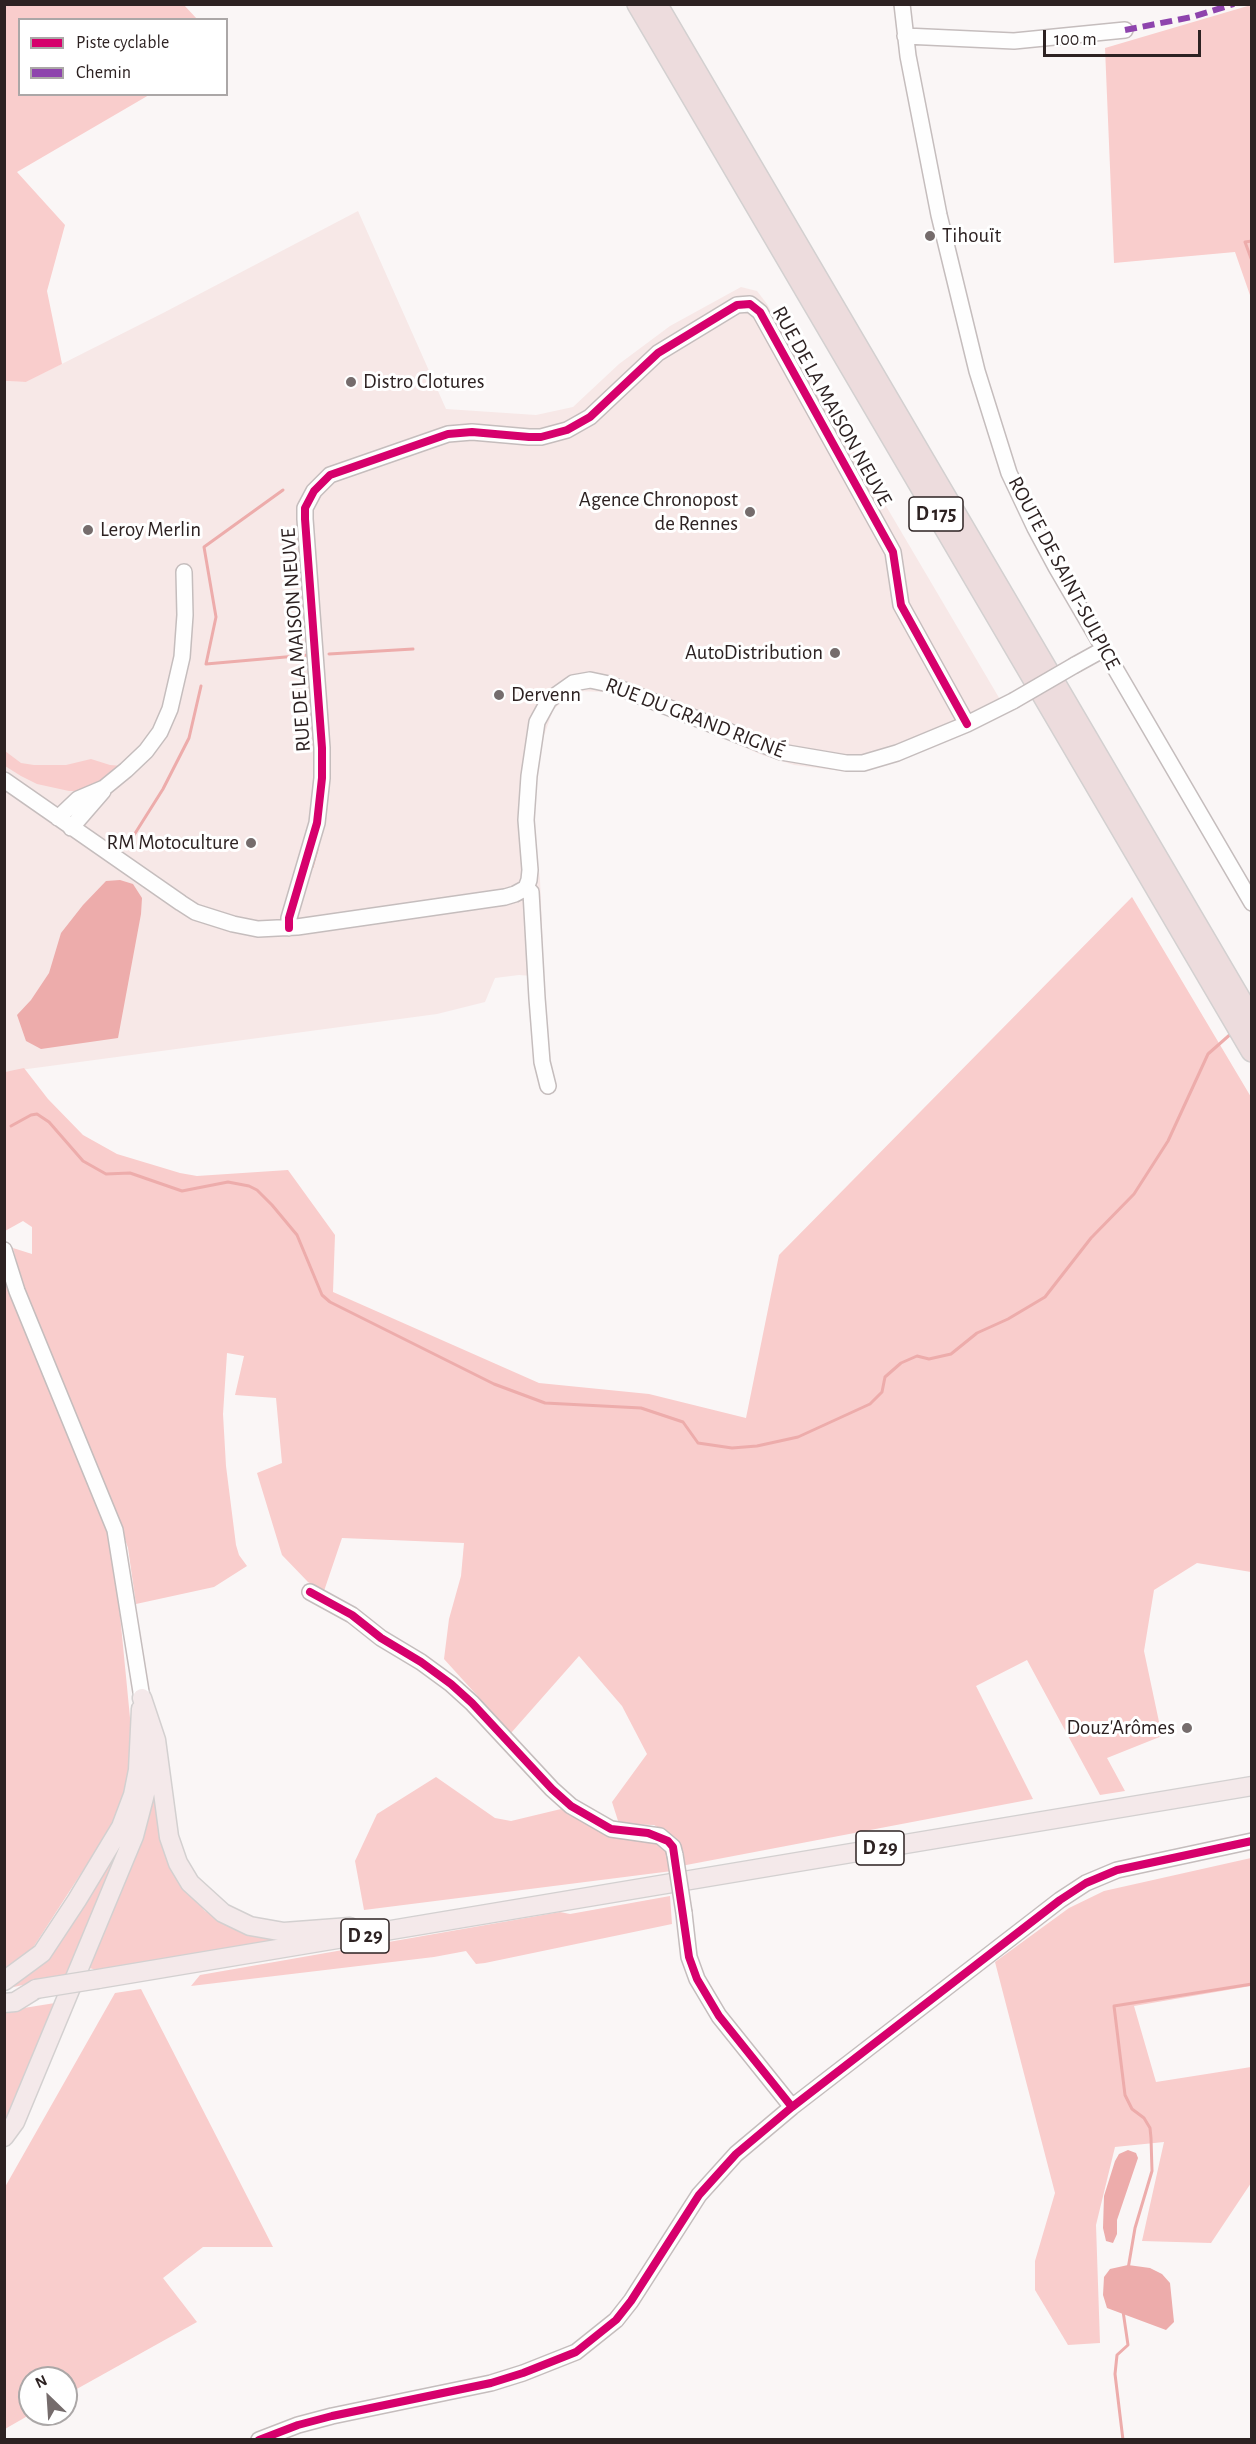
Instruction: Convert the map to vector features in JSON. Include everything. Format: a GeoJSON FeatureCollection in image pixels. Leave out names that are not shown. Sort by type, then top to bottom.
{"type":"FeatureCollection","features":[{"type":"Feature","properties":{"kind":"highway","name":"D 175"},"geometry":{"type":"LineString","coordinates":[[638,4],[1246,1029]]}},
{"type":"Feature","properties":{"kind":"highway","name":"D 175"},"geometry":{"type":"LineString","coordinates":[[656,4],[1246,1029]]}},
{"type":"Feature","properties":{"kind":"main road"},"geometry":{"type":"LineString","coordinates":[[142,1698],[156,1740],[166,1823],[173,1851],[182,1872],[190,1883],[223,1913],[250,1926],[284,1932],[390,1922],[445,1914],[474,1916]]}},
{"type":"Feature","properties":{"kind":"main road"},"geometry":{"type":"LineString","coordinates":[[4,1981],[29,1964],[46,1948],[121,1827],[133,1795],[138,1770],[142,1698]]}},
{"type":"Feature","properties":{"kind":"main road"},"geometry":{"type":"LineString","coordinates":[[4,2153],[11,2142],[10,2130],[140,1819],[148,1765],[142,1698]]}},
{"type":"Feature","properties":{"kind":"main road","name":"D 29"},"geometry":{"type":"LineString","coordinates":[[4,1995],[1251,1786]]}},
{"type":"Feature","properties":{"kind":"main road"},"geometry":{"type":"LineString","coordinates":[[4,2003],[15,2002],[36,1989]]}},
{"type":"Feature","properties":{"kind":"street","name":"ROUTE DE SAINT-SULPICE"},"geometry":{"type":"LineString","coordinates":[[902,4],[905,36],[939,215],[990,419],[1009,473],[1035,528],[1251,903]]}},
{"type":"Feature","properties":{"kind":"street"},"geometry":{"type":"LineString","coordinates":[[905,36],[1014,41],[1125,30]]}},
{"type":"Feature","properties":{"kind":"street","name":"RUE DE LA MAISON NEUVE"},"geometry":{"type":"LineString","coordinates":[[289,928],[289,918],[317,823],[322,778],[305,508],[314,491],[330,475],[448,434],[472,432],[542,437],[567,430],[590,417],[643,365],[671,344],[737,305],[750,304],[764,319],[893,552],[901,605],[967,724]]}},
{"type":"Feature","properties":{"kind":"street"},"geometry":{"type":"LineString","coordinates":[[58,818],[78,799],[104,788],[146,751],[160,732],[170,709],[183,641],[184,572]]}},
{"type":"Feature","properties":{"kind":"street","name":"RUE DU GRAND RIGNÉ"},"geometry":{"type":"LineString","coordinates":[[548,1086],[542,1062],[538,1019],[531,892],[526,888],[530,880],[530,870],[526,820],[529,776],[537,722],[549,700],[573,682],[590,680],[609,684],[781,752],[822,760],[863,762],[882,758],[967,724],[1013,701],[1104,649]]}},
{"type":"Feature","properties":{"kind":"street"},"geometry":{"type":"LineString","coordinates":[[4,780],[195,912],[258,929],[289,928],[505,897],[526,888]]}},
{"type":"Feature","properties":{"kind":"street"},"geometry":{"type":"LineString","coordinates":[[72,828],[102,794],[104,788]]}},
{"type":"Feature","properties":{"kind":"street"},"geometry":{"type":"LineString","coordinates":[[4,1250],[17,1291],[115,1530],[142,1698]]}},
{"type":"Feature","properties":{"kind":"street"},"geometry":{"type":"LineString","coordinates":[[310,1592],[352,1615],[381,1638],[421,1662],[451,1684],[571,1806],[611,1829],[660,1836],[673,1847],[690,1956],[697,1979],[719,2016],[792,2107]]}},
{"type":"Feature","properties":{"kind":"street"},"geometry":{"type":"LineString","coordinates":[[259,2439],[332,2416],[491,2383],[576,2352],[616,2320],[631,2301],[693,2204],[715,2175],[736,2154],[792,2107],[1086,1883],[1117,1870],[1251,1841]]}},
{"type":"Feature","properties":{"kind":"shaded area"},"geometry":{"type":"Polygon","coordinates":[[[4,5],[184,5],[196,18],[18,18],[18,96],[147,96],[17,172],[65,225],[47,291],[62,364],[26,382],[5,381],[4,5]]]}},
{"type":"Feature","properties":{"kind":"shaded area"},"geometry":{"type":"Polygon","coordinates":[[[1252,5],[1251,298],[1235,252],[1114,263],[1105,48],[1252,5]]]}},
{"type":"Feature","properties":{"kind":"shaded area"},"geometry":{"type":"Polygon","coordinates":[[[358,211],[446,409],[536,415],[573,407],[619,364],[670,326],[741,287],[757,291],[767,304],[1008,713],[897,762],[849,772],[794,765],[762,755],[661,711],[607,692],[574,691],[553,710],[535,761],[532,820],[540,879],[544,977],[519,975],[495,978],[485,1002],[437,1014],[5,1072],[4,381],[26,382],[358,211]]]}},
{"type":"Feature","properties":{"kind":"shaded area"},"geometry":{"type":"Polygon","coordinates":[[[5,751],[21,763],[34,765],[66,765],[91,759],[122,766],[107,779],[79,791],[69,791],[37,784],[5,766],[5,751]]]}},
{"type":"Feature","properties":{"kind":"shaded area"},"geometry":{"type":"Polygon","coordinates":[[[120,880],[133,884],[142,898],[118,1038],[41,1049],[26,1041],[17,1015],[31,1000],[49,973],[61,933],[106,881],[120,880]]]}},
{"type":"Feature","properties":{"kind":"shaded area"},"geometry":{"type":"Polygon","coordinates":[[[1132,897],[1251,1097],[1251,1572],[1197,1563],[1154,1590],[1144,1651],[1162,1736],[1107,1758],[1125,1791],[1100,1795],[1027,1660],[976,1686],[1033,1799],[681,1866],[666,1832],[654,1825],[619,1824],[612,1802],[647,1754],[622,1706],[579,1656],[511,1733],[444,1659],[449,1619],[461,1576],[464,1543],[342,1538],[324,1591],[308,1582],[282,1555],[257,1473],[282,1463],[276,1398],[235,1395],[244,1356],[227,1353],[223,1414],[226,1466],[236,1545],[239,1555],[247,1566],[214,1587],[136,1604],[128,1548],[112,1501],[23,1286],[13,1248],[32,1254],[32,1227],[23,1221],[5,1231],[5,1072],[24,1068],[48,1099],[83,1135],[117,1154],[197,1176],[288,1170],[335,1235],[333,1292],[539,1383],[649,1394],[746,1418],[779,1255],[1132,897]]]}},
{"type":"Feature","properties":{"kind":"shaded area"},"geometry":{"type":"Polygon","coordinates":[[[4,1273],[109,1530],[131,1728],[130,1769],[124,1794],[111,1827],[29,1954],[4,1971],[4,1273]]]}},
{"type":"Feature","properties":{"kind":"shaded area"},"geometry":{"type":"Polygon","coordinates":[[[436,1777],[495,1818],[511,1821],[561,1809],[612,1836],[656,1840],[668,1851],[672,1871],[364,1910],[355,1861],[377,1814],[436,1777]]]}},
{"type":"Feature","properties":{"kind":"shaded area"},"geometry":{"type":"Polygon","coordinates":[[[155,1791],[180,1882],[205,1911],[231,1926],[295,1940],[97,1970],[89,1968],[88,1961],[140,1843],[155,1791]]]}},
{"type":"Feature","properties":{"kind":"shaded area"},"geometry":{"type":"Polygon","coordinates":[[[133,1819],[67,1975],[5,1989],[133,1819]]]}},
{"type":"Feature","properties":{"kind":"shaded area"},"geometry":{"type":"Polygon","coordinates":[[[1251,1858],[1251,1986],[1134,2006],[1156,2082],[1251,2067],[1251,2183],[1211,2243],[1142,2241],[1164,2142],[1115,2147],[1096,2225],[1100,2343],[1068,2345],[1035,2290],[1035,2261],[1055,2193],[995,1962],[1069,1908],[1104,1891],[1251,1858]]]}},
{"type":"Feature","properties":{"kind":"shaded area"},"geometry":{"type":"Polygon","coordinates":[[[670,1896],[672,1924],[485,1963],[476,1964],[466,1951],[434,1957],[191,1986],[200,1975],[560,1912],[570,1914],[670,1896]]]}},
{"type":"Feature","properties":{"kind":"shaded area"},"geometry":{"type":"Polygon","coordinates":[[[141,1989],[273,2247],[203,2247],[163,2278],[197,2322],[78,2388],[78,2366],[18,2366],[18,2422],[5,2429],[5,2187],[115,1993],[141,1989]]]}},
{"type":"Feature","properties":{"kind":"shaded area"},"geometry":{"type":"Polygon","coordinates":[[[55,2003],[6,2118],[5,2121],[5,2011],[55,2003]]]}},
{"type":"Feature","properties":{"kind":"shaded area"},"geometry":{"type":"Polygon","coordinates":[[[1128,2150],[1136,2153],[1138,2158],[1117,2220],[1117,2234],[1113,2243],[1106,2241],[1103,2228],[1104,2196],[1115,2161],[1119,2154],[1128,2150]]]}},
{"type":"Feature","properties":{"kind":"shaded area"},"geometry":{"type":"Polygon","coordinates":[[[1128,2265],[1150,2268],[1162,2274],[1170,2283],[1174,2322],[1166,2330],[1107,2308],[1103,2295],[1104,2277],[1110,2269],[1128,2265]]]}},
{"type":"Feature","properties":{"kind":"waterway"},"geometry":{"type":"LineString","coordinates":[[1252,241],[1245,242],[1252,261]]}},
{"type":"Feature","properties":{"kind":"waterway"},"geometry":{"type":"LineString","coordinates":[[451,427],[471,425]]}},
{"type":"Feature","properties":{"kind":"waterway"},"geometry":{"type":"LineString","coordinates":[[283,490],[204,547],[216,617],[206,664],[308,655]]}},
{"type":"Feature","properties":{"kind":"waterway"},"geometry":{"type":"LineString","coordinates":[[329,654],[413,649]]}},
{"type":"Feature","properties":{"kind":"waterway"},"geometry":{"type":"LineString","coordinates":[[129,843],[163,789],[189,738],[201,686]]}},
{"type":"Feature","properties":{"kind":"waterway"},"geometry":{"type":"LineString","coordinates":[[312,867],[317,850]]}},
{"type":"Feature","properties":{"kind":"waterway"},"geometry":{"type":"LineString","coordinates":[[11,1126],[37,1114],[49,1122],[83,1161],[106,1174],[130,1173],[182,1191],[228,1182],[249,1186],[257,1190],[272,1205],[297,1235],[322,1295],[330,1302],[494,1384],[545,1403],[641,1408],[683,1422],[698,1443],[732,1448],[757,1446],[798,1437],[870,1404],[882,1392],[885,1377],[901,1363],[917,1356],[929,1359],[951,1354],[977,1333],[1008,1319],[1045,1297],[1091,1238],[1134,1194],[1168,1141],[1208,1054],[1233,1032]]}},
{"type":"Feature","properties":{"kind":"waterway"},"geometry":{"type":"LineString","coordinates":[[1128,2269],[1135,2228],[1152,2171],[1151,2138],[1150,2128],[1144,2118],[1132,2109],[1125,2095],[1114,2006],[1252,1984]]}},
{"type":"Feature","properties":{"kind":"waterway"},"geometry":{"type":"LineString","coordinates":[[1123,2311],[1128,2345],[1117,2355],[1115,2374],[1123,2440]]}},
{"type":"Feature","properties":{"kind":"marked path"},"geometry":{"type":"LineString","coordinates":[[1125,30],[1192,17],[1234,4]]}},
{"type":"Feature","properties":{"kind":"cycle path"},"geometry":{"type":"LineString","coordinates":[[289,928],[289,918],[317,823],[322,778],[322,748],[305,519],[305,508],[314,491],[330,475],[448,434],[472,432],[541,437],[567,430],[590,417],[658,353],[737,305],[750,304],[760,312],[893,552],[901,605],[967,724]]}},
{"type":"Feature","properties":{"kind":"cycle path"},"geometry":{"type":"LineString","coordinates":[[310,1592],[352,1615],[381,1638],[421,1662],[451,1684],[571,1806],[611,1829],[648,1833],[668,1841],[673,1847],[689,1957],[697,1979],[719,2016],[792,2107]]}},
{"type":"Feature","properties":{"kind":"cycle path"},"geometry":{"type":"LineString","coordinates":[[259,2440],[298,2425],[332,2416],[491,2383],[576,2352],[616,2320],[631,2301],[699,2195],[736,2154],[792,2107],[1060,1900],[1086,1883],[1117,1870],[1252,1841]]}},
{"type":"Feature","properties":{"kind":"place","name":"Tihouït"},"geometry":{"type":"Point","coordinates":[930,236]}},
{"type":"Feature","properties":{"kind":"place","name":"Distro Clotures"},"geometry":{"type":"Point","coordinates":[351,382]}},
{"type":"Feature","properties":{"kind":"place","name":"Agence Chronopost de Rennes"},"geometry":{"type":"Point","coordinates":[750,512]}},
{"type":"Feature","properties":{"kind":"place","name":"Leroy Merlin"},"geometry":{"type":"Point","coordinates":[88,530]}},
{"type":"Feature","properties":{"kind":"place","name":"AutoDistribution"},"geometry":{"type":"Point","coordinates":[835,653]}},
{"type":"Feature","properties":{"kind":"place","name":"Dervenn"},"geometry":{"type":"Point","coordinates":[499,695]}},
{"type":"Feature","properties":{"kind":"place","name":"RM Motoculture"},"geometry":{"type":"Point","coordinates":[251,843]}},
{"type":"Feature","properties":{"kind":"place","name":"Douz'Arômes"},"geometry":{"type":"Point","coordinates":[1187,1728]}}]}
